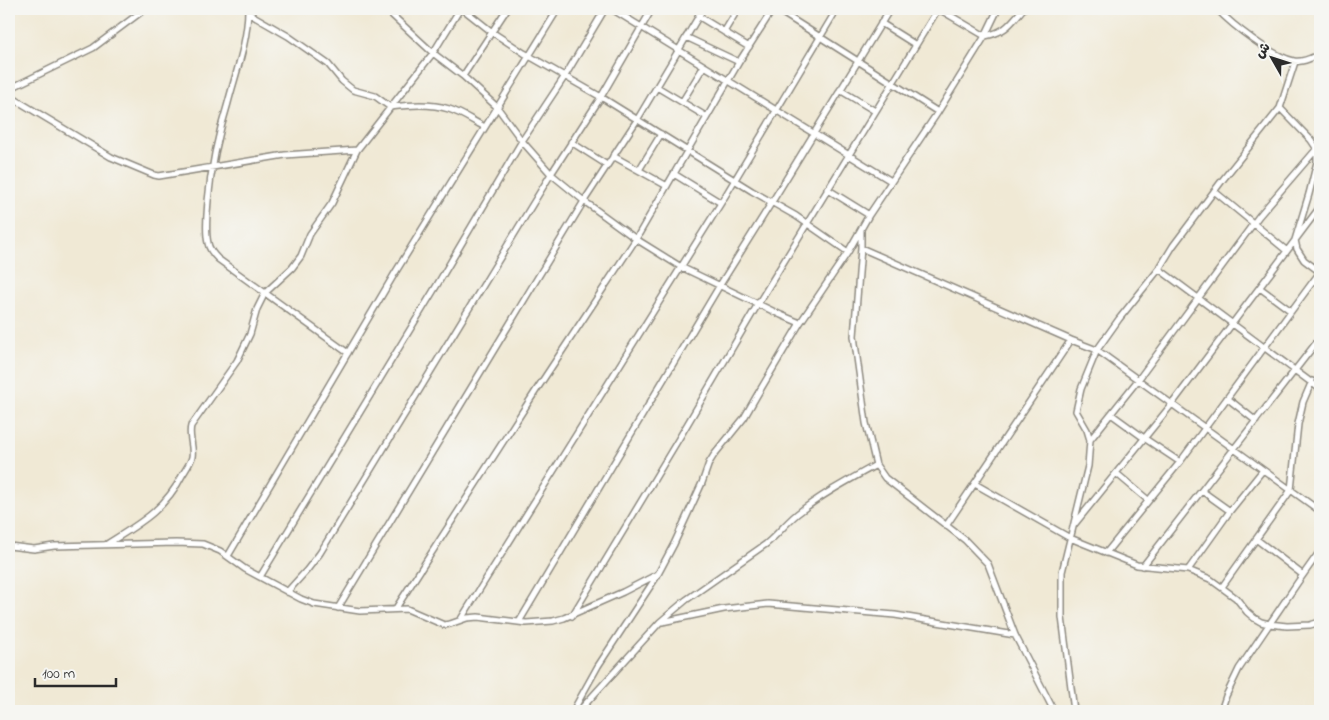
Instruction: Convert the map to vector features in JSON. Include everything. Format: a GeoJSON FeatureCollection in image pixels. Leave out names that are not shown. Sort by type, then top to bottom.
{"type":"FeatureCollection","features":[{"type":"Feature","properties":{"kind":"street"},"geometry":{"type":"LineString","coordinates":[[9,89],[93,48],[145,9]]}},
{"type":"Feature","properties":{"kind":"street"},"geometry":{"type":"LineString","coordinates":[[388,9],[433,53],[463,76],[497,107],[522,141],[551,174],[584,202],[636,239],[681,267],[800,323]]}},
{"type":"Feature","properties":{"kind":"street"},"geometry":{"type":"LineString","coordinates":[[105,545],[142,522],[176,488],[192,457],[189,432],[191,426],[237,361],[250,334],[257,309],[265,293],[292,268],[301,256],[310,234],[332,203],[357,150],[433,53],[461,9],[492,32],[530,56],[688,150],[806,223],[848,252]]}},
{"type":"Feature","properties":{"kind":"street"},"geometry":{"type":"LineString","coordinates":[[463,76],[507,9]]}},
{"type":"Feature","properties":{"kind":"street"},"geometry":{"type":"LineString","coordinates":[[228,556],[395,273],[558,9]]}},
{"type":"Feature","properties":{"kind":"street"},"geometry":{"type":"LineString","coordinates":[[260,577],[522,141],[565,76],[605,9]]}},
{"type":"Feature","properties":{"kind":"street"},"geometry":{"type":"LineString","coordinates":[[612,9],[891,181]]}},
{"type":"Feature","properties":{"kind":"street"},"geometry":{"type":"LineString","coordinates":[[287,592],[320,554],[551,174],[601,97],[652,9]]}},
{"type":"Feature","properties":{"kind":"street"},"geometry":{"type":"LineString","coordinates":[[338,608],[703,9]]}},
{"type":"Feature","properties":{"kind":"street"},"geometry":{"type":"LineString","coordinates":[[724,32],[738,9]]}},
{"type":"Feature","properties":{"kind":"street"},"geometry":{"type":"LineString","coordinates":[[396,608],[536,389],[636,239],[739,62],[774,9],[938,112]]}},
{"type":"Feature","properties":{"kind":"street"},"geometry":{"type":"LineString","coordinates":[[461,620],[721,203],[837,9]]}},
{"type":"Feature","properties":{"kind":"street"},"geometry":{"type":"LineString","coordinates":[[519,622],[720,286],[890,9]]}},
{"type":"Feature","properties":{"kind":"street"},"geometry":{"type":"LineString","coordinates":[[572,616],[806,223],[938,9],[985,36],[996,34],[1007,27],[1023,9]]}},
{"type":"Feature","properties":{"kind":"street"},"geometry":{"type":"LineString","coordinates":[[573,711],[598,666],[658,574],[674,544],[702,483],[709,463],[744,418],[800,323],[848,252],[891,181],[938,112],[985,36],[998,9]]}},
{"type":"Feature","properties":{"kind":"street"},"geometry":{"type":"LineString","coordinates":[[1217,9],[1264,47],[1295,62],[1320,54]]}},
{"type":"Feature","properties":{"kind":"street"},"geometry":{"type":"LineString","coordinates":[[348,352],[218,259],[211,252],[208,243],[207,216],[212,168],[247,30],[248,11],[328,64],[342,81],[353,90],[375,96],[390,107],[412,105],[448,109],[485,127]]}},
{"type":"Feature","properties":{"kind":"street"},"geometry":{"type":"LineString","coordinates":[[698,16],[749,47]]}},
{"type":"Feature","properties":{"kind":"street"},"geometry":{"type":"LineString","coordinates":[[881,23],[916,45]]}},
{"type":"Feature","properties":{"kind":"street"},"geometry":{"type":"LineString","coordinates":[[686,37],[739,62]]}},
{"type":"Feature","properties":{"kind":"street"},"geometry":{"type":"LineString","coordinates":[[1074,711],[1062,618],[1062,572],[1088,466],[1090,440],[1087,430],[1076,411],[1081,389],[1097,350],[1159,269],[1172,246],[1280,108],[1295,62]]}},
{"type":"Feature","properties":{"kind":"street"},"geometry":{"type":"LineString","coordinates":[[682,102],[704,66]]}},
{"type":"Feature","properties":{"kind":"street"},"geometry":{"type":"LineString","coordinates":[[657,87],[707,117]]}},
{"type":"Feature","properties":{"kind":"street"},"geometry":{"type":"LineString","coordinates":[[840,90],[875,111]]}},
{"type":"Feature","properties":{"kind":"street"},"geometry":{"type":"LineString","coordinates":[[9,93],[11,97],[111,157],[160,176],[285,155],[357,150]]}},
{"type":"Feature","properties":{"kind":"street"},"geometry":{"type":"LineString","coordinates":[[9,100],[16,100]]}},
{"type":"Feature","properties":{"kind":"street"},"geometry":{"type":"LineString","coordinates":[[1280,108],[1319,147]]}},
{"type":"Feature","properties":{"kind":"street"},"geometry":{"type":"LineString","coordinates":[[639,170],[661,134]]}},
{"type":"Feature","properties":{"kind":"street"},"geometry":{"type":"LineString","coordinates":[[572,142],[608,165]]}},
{"type":"Feature","properties":{"kind":"street"},"geometry":{"type":"LineString","coordinates":[[1090,440],[1138,380],[1254,223],[1319,147]]}},
{"type":"Feature","properties":{"kind":"street"},"geometry":{"type":"LineString","coordinates":[[1106,553],[1180,462],[1320,272],[1304,260],[1297,249],[1295,240],[1311,186],[1319,147]]}},
{"type":"Feature","properties":{"kind":"street"},"geometry":{"type":"LineString","coordinates":[[613,156],[667,186]]}},
{"type":"Feature","properties":{"kind":"street"},"geometry":{"type":"LineString","coordinates":[[674,174],[721,203]]}},
{"type":"Feature","properties":{"kind":"street"},"geometry":{"type":"LineString","coordinates":[[827,189],[869,215]]}},
{"type":"Feature","properties":{"kind":"street"},"geometry":{"type":"LineString","coordinates":[[1214,191],[1288,251]]}},
{"type":"Feature","properties":{"kind":"street"},"geometry":{"type":"LineString","coordinates":[[1073,526],[1172,404],[1320,207]]}},
{"type":"Feature","properties":{"kind":"street"},"geometry":{"type":"LineString","coordinates":[[861,230],[854,336],[866,423],[876,465],[885,478],[964,540],[988,564],[1015,635],[1054,711]]}},
{"type":"Feature","properties":{"kind":"street"},"geometry":{"type":"LineString","coordinates":[[861,248],[1097,350],[1320,511]]}},
{"type":"Feature","properties":{"kind":"street"},"geometry":{"type":"LineString","coordinates":[[1159,269],[1320,389]]}},
{"type":"Feature","properties":{"kind":"street"},"geometry":{"type":"LineString","coordinates":[[1260,288],[1291,310]]}},
{"type":"Feature","properties":{"kind":"street"},"geometry":{"type":"LineString","coordinates":[[1143,566],[1320,338]]}},
{"type":"Feature","properties":{"kind":"street"},"geometry":{"type":"LineString","coordinates":[[946,526],[1071,340]]}},
{"type":"Feature","properties":{"kind":"street"},"geometry":{"type":"LineString","coordinates":[[1222,588],[1290,490],[1298,424],[1303,402],[1312,382]]}},
{"type":"Feature","properties":{"kind":"street"},"geometry":{"type":"LineString","coordinates":[[1227,398],[1256,422]]}},
{"type":"Feature","properties":{"kind":"street"},"geometry":{"type":"LineString","coordinates":[[1111,414],[1180,462]]}},
{"type":"Feature","properties":{"kind":"street"},"geometry":{"type":"LineString","coordinates":[[579,711],[660,622],[686,600],[766,544],[794,516],[810,504],[876,465]]}},
{"type":"Feature","properties":{"kind":"street"},"geometry":{"type":"LineString","coordinates":[[1188,570],[1263,470]]}},
{"type":"Feature","properties":{"kind":"street"},"geometry":{"type":"LineString","coordinates":[[1116,473],[1148,500]]}},
{"type":"Feature","properties":{"kind":"street"},"geometry":{"type":"LineString","coordinates":[[975,484],[1070,538],[1106,553],[1143,566],[1188,570],[1210,579],[1236,598],[1254,618],[1269,624],[1287,626],[1310,625],[1320,622]]}},
{"type":"Feature","properties":{"kind":"street"},"geometry":{"type":"LineString","coordinates":[[1202,491],[1230,512]]}},
{"type":"Feature","properties":{"kind":"street"},"geometry":{"type":"LineString","coordinates":[[1256,539],[1302,575]]}},
{"type":"Feature","properties":{"kind":"street"},"geometry":{"type":"LineString","coordinates":[[9,546],[34,549],[54,546],[203,544],[220,551],[245,569],[287,592],[314,604],[360,611],[407,609],[444,625],[478,617],[519,622],[553,621],[572,616],[658,574]]}},
{"type":"Feature","properties":{"kind":"street"},"geometry":{"type":"LineString","coordinates":[[1220,711],[1239,669],[1320,551]]}},
{"type":"Feature","properties":{"kind":"street"},"geometry":{"type":"LineString","coordinates":[[660,622],[724,608],[768,604],[895,615],[1015,635]]}}]}
